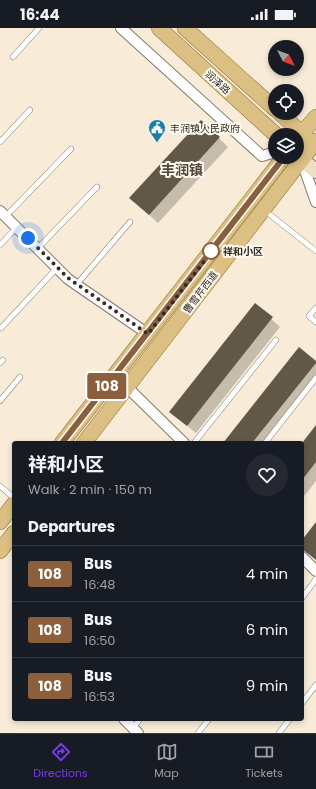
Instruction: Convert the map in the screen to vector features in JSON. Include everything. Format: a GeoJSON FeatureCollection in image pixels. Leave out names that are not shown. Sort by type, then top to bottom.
{"type":"FeatureCollection","features":[{"type":"Feature","properties":{"kind":"main road","name":"润泽路"},"geometry":{"type":"LineString","coordinates":[[159,28],[268,128]]}},
{"type":"Feature","properties":{"kind":"main road","name":"润泽路"},"geometry":{"type":"LineString","coordinates":[[185,28],[268,103]]}},
{"type":"Feature","properties":{"kind":"main road"},"geometry":{"type":"LineString","coordinates":[[304,131],[316,116]]}},
{"type":"Feature","properties":{"kind":"main road"},"geometry":{"type":"LineString","coordinates":[[286,120],[293,128]]}},
{"type":"Feature","properties":{"kind":"main road"},"geometry":{"type":"LineString","coordinates":[[304,138],[315,144]]}},
{"type":"Feature","properties":{"kind":"main road","name":"曹雪芹西道"},"geometry":{"type":"LineString","coordinates":[[304,152],[315,144]]}},
{"type":"Feature","properties":{"kind":"main road"},"geometry":{"type":"LineString","coordinates":[[304,160],[316,171]]}},
{"type":"Feature","properties":{"kind":"main road","name":"曹雪芹西道"},"geometry":{"type":"LineString","coordinates":[[64,441],[279,164]]}},
{"type":"Feature","properties":{"kind":"main road","name":"曹雪芹西道"},"geometry":{"type":"LineString","coordinates":[[86,441],[128,388],[263,210],[294,164]]}},
{"type":"Feature","properties":{"kind":"main road"},"geometry":{"type":"LineString","coordinates":[[0,522],[12,507]]}},
{"type":"Feature","properties":{"kind":"main road"},"geometry":{"type":"LineString","coordinates":[[0,551],[12,536]]}},
{"type":"Feature","properties":{"kind":"street"},"geometry":{"type":"LineString","coordinates":[[121,28],[262,156],[268,154]]}},
{"type":"Feature","properties":{"kind":"street"},"geometry":{"type":"LineString","coordinates":[[302,164],[316,202]]}},
{"type":"Feature","properties":{"kind":"street"},"geometry":{"type":"LineString","coordinates":[[3,213],[57,268],[77,284],[148,334]]}},
{"type":"Feature","properties":{"kind":"street"},"geometry":{"type":"LineString","coordinates":[[128,388],[182,441]]}},
{"type":"Feature","properties":{"kind":"street"},"geometry":{"type":"LineString","coordinates":[[304,559],[316,571]]}},
{"type":"Feature","properties":{"kind":"street"},"geometry":{"type":"LineString","coordinates":[[126,721],[135,730]]}},
{"type":"Feature","properties":{"kind":"lane"},"geometry":{"type":"LineString","coordinates":[[13,57],[39,28]]}},
{"type":"Feature","properties":{"kind":"lane"},"geometry":{"type":"LineString","coordinates":[[0,142],[30,110]]}},
{"type":"Feature","properties":{"kind":"lane"},"geometry":{"type":"LineString","coordinates":[[3,213],[71,149]]}},
{"type":"Feature","properties":{"kind":"lane"},"geometry":{"type":"LineString","coordinates":[[38,248],[97,187]]}},
{"type":"Feature","properties":{"kind":"lane"},"geometry":{"type":"LineString","coordinates":[[263,210],[316,251]]}},
{"type":"Feature","properties":{"kind":"lane"},"geometry":{"type":"LineString","coordinates":[[77,284],[130,222]]}},
{"type":"Feature","properties":{"kind":"lane"},"geometry":{"type":"LineString","coordinates":[[0,245],[18,227]]}},
{"type":"Feature","properties":{"kind":"lane"},"geometry":{"type":"LineString","coordinates":[[1,328],[57,268]]}},
{"type":"Feature","properties":{"kind":"lane"},"geometry":{"type":"LineString","coordinates":[[316,308],[309,316],[316,322]]}},
{"type":"Feature","properties":{"kind":"lane"},"geometry":{"type":"LineString","coordinates":[[196,441],[276,340]]}},
{"type":"Feature","properties":{"kind":"lane"},"geometry":{"type":"LineString","coordinates":[[0,401],[20,376]]}},
{"type":"Feature","properties":{"kind":"lane"},"geometry":{"type":"LineString","coordinates":[[267,441],[316,378]]}},
{"type":"Feature","properties":{"kind":"lane"},"geometry":{"type":"LineString","coordinates":[[0,486],[12,496]]}},
{"type":"Feature","properties":{"kind":"lane"},"geometry":{"type":"LineString","coordinates":[[304,595],[316,579]]}},
{"type":"Feature","properties":{"kind":"lane"},"geometry":{"type":"LineString","coordinates":[[304,700],[316,685]]}},
{"type":"Feature","properties":{"kind":"lane"},"geometry":{"type":"LineString","coordinates":[[198,733],[207,721]]}},
{"type":"Feature","properties":{"kind":"lane"},"geometry":{"type":"LineString","coordinates":[[279,733],[288,721]]}},
{"type":"Feature","properties":{"kind":"building","name":"丰润镇人民政府"},"geometry":{"type":"Polygon","coordinates":[[[201,120],[220,137],[149,215],[129,198],[201,120]]]}},
{"type":"Feature","properties":{"kind":"building"},"geometry":{"type":"Polygon","coordinates":[[[255,303],[273,317],[187,426],[169,412],[255,303]]]}},
{"type":"Feature","properties":{"kind":"building"},"geometry":{"type":"Polygon","coordinates":[[[299,347],[316,361],[316,363],[254,441],[225,441],[299,347]]]}},
{"type":"Feature","properties":{"kind":"building"},"geometry":{"type":"Polygon","coordinates":[[[316,425],[316,462],[304,477],[304,441],[316,425]]]}},
{"type":"Feature","properties":{"kind":"building"},"geometry":{"type":"Polygon","coordinates":[[[316,522],[316,560],[304,551],[304,537],[316,522]]]}},
{"type":"Feature","properties":{"kind":"bus line","name":"108"},"geometry":{"type":"LineString","coordinates":[[64,441],[279,164]]}},
{"type":"Feature","properties":{"kind":"place","name":"丰润镇人民政府"},"geometry":{"type":"Point","coordinates":[157,143]}},
{"type":"Feature","properties":{"kind":"place","name":"祥和小区"},"geometry":{"type":"Point","coordinates":[211,251]}},
{"type":"Feature","properties":{"kind":"district","name":"丰润镇"},"geometry":{"type":"Point","coordinates":[182,170]}},
{"type":"Feature","properties":{"kind":"route"},"geometry":{"type":"LineString","coordinates":[[28,238],[68,278],[148,334],[216,246],[211,251]]}}]}
